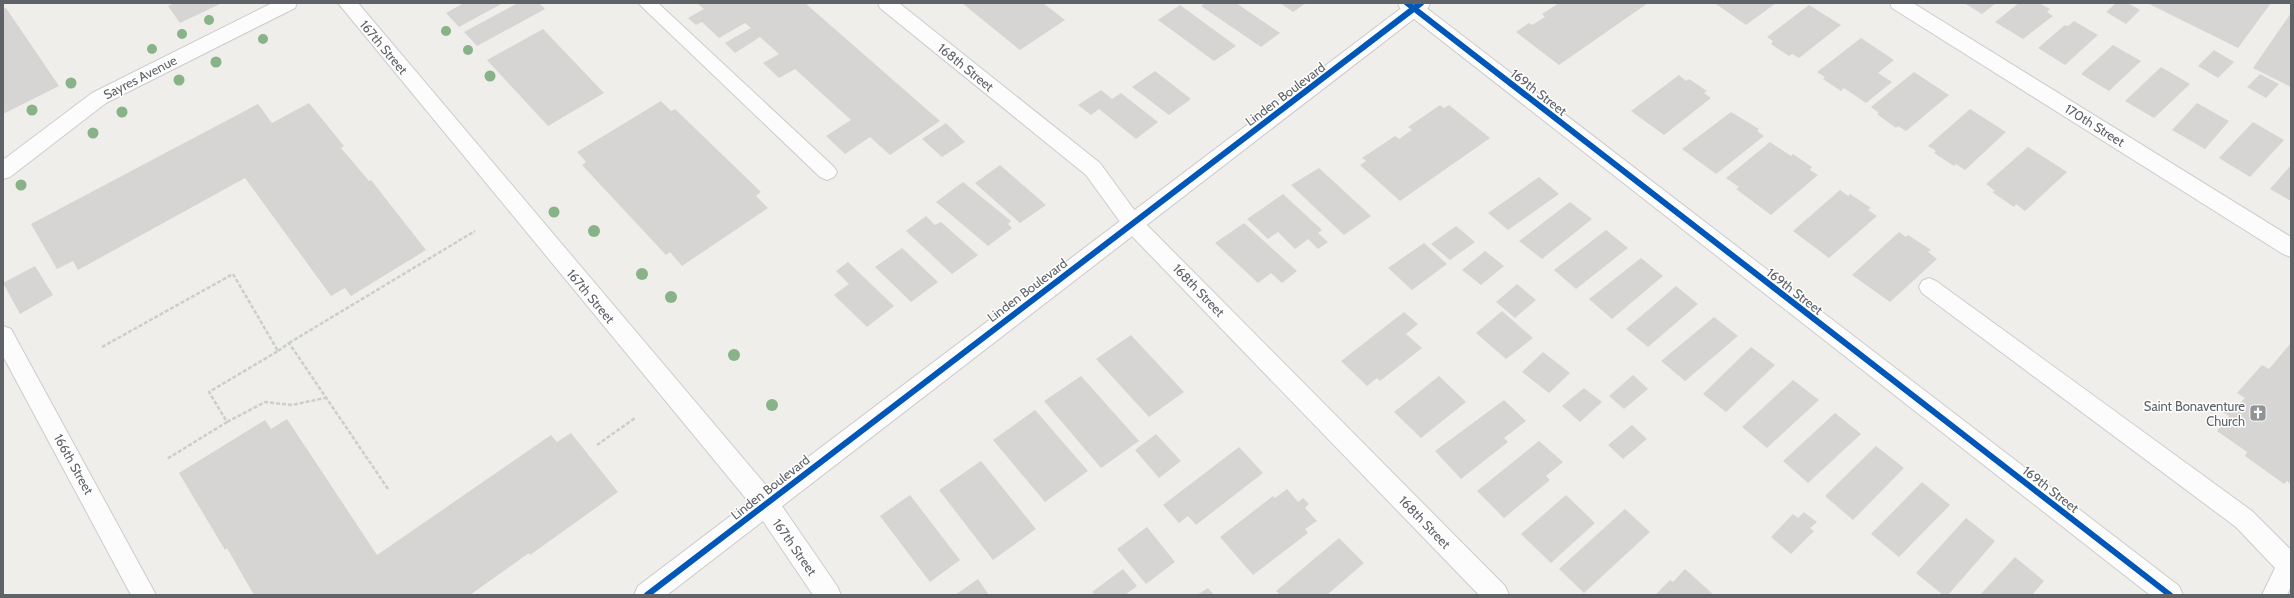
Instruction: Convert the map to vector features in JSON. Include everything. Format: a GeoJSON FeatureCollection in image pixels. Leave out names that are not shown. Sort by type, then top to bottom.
{"type":"FeatureCollection","features":[{"type":"Feature","properties":{"kind":"street","name":"Sayres Avenue"},"geometry":{"type":"LineString","coordinates":[[3,171],[99,98],[288,3]]}},
{"type":"Feature","properties":{"kind":"street","name":"167th Street"},"geometry":{"type":"LineString","coordinates":[[347,3],[766,504],[828,595]]}},
{"type":"Feature","properties":{"kind":"street","name":"168th Street"},"geometry":{"type":"LineString","coordinates":[[887,3],[1093,169],[1133,224],[1496,595]]}},
{"type":"Feature","properties":{"kind":"street","name":"170th Street"},"geometry":{"type":"LineString","coordinates":[[1899,3],[2291,248]]}},
{"type":"Feature","properties":{"kind":"street","name":"Linden Boulevard"},"geometry":{"type":"LineString","coordinates":[[647,595],[1133,224],[1414,5]]}},
{"type":"Feature","properties":{"kind":"street","name":"169th Street"},"geometry":{"type":"LineString","coordinates":[[1414,5],[2170,595]]}},
{"type":"Feature","properties":{"kind":"lane"},"geometry":{"type":"LineString","coordinates":[[647,3],[827,172]]}},
{"type":"Feature","properties":{"kind":"lane"},"geometry":{"type":"LineString","coordinates":[[1929,287],[2244,519],[2289,565],[2274,595]]}},
{"type":"Feature","properties":{"kind":"lane","name":"166th Street"},"geometry":{"type":"LineString","coordinates":[[3,335],[144,595]]}},
{"type":"Feature","properties":{"kind":"path"},"geometry":{"type":"LineString","coordinates":[[227,422],[209,392],[475,231]]}},
{"type":"Feature","properties":{"kind":"path"},"geometry":{"type":"LineString","coordinates":[[102,347],[233,274],[278,351]]}},
{"type":"Feature","properties":{"kind":"path"},"geometry":{"type":"LineString","coordinates":[[289,343],[388,489]]}},
{"type":"Feature","properties":{"kind":"path"},"geometry":{"type":"LineString","coordinates":[[167,459],[227,422],[264,402],[292,405],[325,398]]}},
{"type":"Feature","properties":{"kind":"path"},"geometry":{"type":"LineString","coordinates":[[597,445],[634,418]]}},
{"type":"Feature","properties":{"kind":"building"},"geometry":{"type":"Polygon","coordinates":[[[174,3],[222,3],[180,23],[168,6],[174,3]]]}},
{"type":"Feature","properties":{"kind":"building"},"geometry":{"type":"Polygon","coordinates":[[[464,3],[503,3],[459,27],[446,13],[464,3]]]}},
{"type":"Feature","properties":{"kind":"building"},"geometry":{"type":"Polygon","coordinates":[[[518,3],[539,3],[545,9],[477,46],[464,32],[518,3]]]}},
{"type":"Feature","properties":{"kind":"building"},"geometry":{"type":"Polygon","coordinates":[[[697,3],[805,3],[940,121],[890,155],[870,137],[845,154],[826,136],[851,120],[795,69],[779,78],[763,63],[779,54],[760,37],[735,53],[725,43],[751,28],[745,23],[719,38],[702,22],[696,25],[688,18],[704,9],[697,3]]]}},
{"type":"Feature","properties":{"kind":"building"},"geometry":{"type":"Polygon","coordinates":[[[962,3],[1043,3],[1065,20],[1020,50],[962,3]]]}},
{"type":"Feature","properties":{"kind":"building"},"geometry":{"type":"Polygon","coordinates":[[[1205,3],[1236,3],[1280,33],[1261,47],[1201,6],[1205,3]]]}},
{"type":"Feature","properties":{"kind":"building"},"geometry":{"type":"Polygon","coordinates":[[[1280,3],[1306,3],[1293,12],[1280,3]]]}},
{"type":"Feature","properties":{"kind":"building"},"geometry":{"type":"Polygon","coordinates":[[[1559,3],[1648,3],[1559,65],[1516,32],[1529,23],[1532,25],[1545,17],[1542,14],[1559,3]]]}},
{"type":"Feature","properties":{"kind":"building"},"geometry":{"type":"Polygon","coordinates":[[[1776,3],[1746,25],[1716,4],[1776,3]]]}},
{"type":"Feature","properties":{"kind":"building"},"geometry":{"type":"Polygon","coordinates":[[[1964,3],[1996,3],[1982,14],[1964,3]]]}},
{"type":"Feature","properties":{"kind":"building"},"geometry":{"type":"Polygon","coordinates":[[[2019,3],[2039,3],[2050,9],[2047,12],[2053,16],[2023,39],[1995,22],[2019,3]]]}},
{"type":"Feature","properties":{"kind":"building"},"geometry":{"type":"Polygon","coordinates":[[[2116,3],[2128,3],[2140,10],[2126,24],[2106,12],[2116,3]]]}},
{"type":"Feature","properties":{"kind":"building"},"geometry":{"type":"Polygon","coordinates":[[[2147,3],[2271,3],[2238,48],[2147,3]]]}},
{"type":"Feature","properties":{"kind":"building"},"geometry":{"type":"Polygon","coordinates":[[[1180,5],[1236,46],[1214,61],[1158,20],[1180,5]]]}},
{"type":"Feature","properties":{"kind":"building"},"geometry":{"type":"Polygon","coordinates":[[[1809,5],[1841,25],[1799,58],[1792,54],[1789,56],[1771,44],[1773,41],[1767,37],[1809,5]]]}},
{"type":"Feature","properties":{"kind":"building"},"geometry":{"type":"Polygon","coordinates":[[[6,8],[59,86],[3,114],[3,9],[6,8]]]}},
{"type":"Feature","properties":{"kind":"building"},"geometry":{"type":"Polygon","coordinates":[[[2291,13],[2291,87],[2253,68],[2291,13]]]}},
{"type":"Feature","properties":{"kind":"building"},"geometry":{"type":"Polygon","coordinates":[[[2074,21],[2098,35],[2065,65],[2038,48],[2065,25],[2068,26],[2074,21]]]}},
{"type":"Feature","properties":{"kind":"building"},"geometry":{"type":"Polygon","coordinates":[[[543,29],[604,93],[548,126],[487,60],[543,29]]]}},
{"type":"Feature","properties":{"kind":"building"},"geometry":{"type":"Polygon","coordinates":[[[1861,38],[1894,60],[1878,73],[1892,82],[1866,103],[1844,88],[1841,91],[1823,79],[1825,77],[1817,72],[1861,38]]]}},
{"type":"Feature","properties":{"kind":"building"},"geometry":{"type":"Polygon","coordinates":[[[2113,45],[2141,61],[2109,91],[2081,74],[2113,45]]]}},
{"type":"Feature","properties":{"kind":"building"},"geometry":{"type":"Polygon","coordinates":[[[2214,50],[2234,62],[2218,78],[2198,66],[2214,50]]]}},
{"type":"Feature","properties":{"kind":"building"},"geometry":{"type":"Polygon","coordinates":[[[2161,67],[2190,84],[2154,118],[2125,101],[2161,67]]]}},
{"type":"Feature","properties":{"kind":"building"},"geometry":{"type":"Polygon","coordinates":[[[1155,71],[1191,99],[1169,115],[1132,87],[1155,71]]]}},
{"type":"Feature","properties":{"kind":"building"},"geometry":{"type":"Polygon","coordinates":[[[1914,72],[1949,95],[1906,131],[1898,126],[1896,128],[1877,114],[1879,113],[1871,107],[1914,72]]]}},
{"type":"Feature","properties":{"kind":"building"},"geometry":{"type":"Polygon","coordinates":[[[2260,74],[2279,84],[2266,98],[2247,87],[2260,74]]]}},
{"type":"Feature","properties":{"kind":"building"},"geometry":{"type":"Polygon","coordinates":[[[1679,75],[1686,81],[1689,79],[1707,91],[1704,93],[1711,98],[1664,135],[1631,111],[1679,75]]]}},
{"type":"Feature","properties":{"kind":"building"},"geometry":{"type":"Polygon","coordinates":[[[1101,90],[1112,99],[1121,93],[1158,122],[1136,139],[1099,109],[1091,115],[1078,105],[1101,90]]]}},
{"type":"Feature","properties":{"kind":"building"},"geometry":{"type":"Polygon","coordinates":[[[661,101],[671,111],[675,109],[761,192],[756,196],[768,208],[682,266],[670,252],[666,255],[582,165],[586,162],[577,152],[661,101]]]}},
{"type":"Feature","properties":{"kind":"building"},"geometry":{"type":"Polygon","coordinates":[[[309,103],[344,146],[341,148],[369,181],[371,180],[426,250],[351,296],[345,288],[331,296],[245,178],[78,270],[73,261],[57,269],[31,224],[258,104],[272,123],[309,103]]]}},
{"type":"Feature","properties":{"kind":"building"},"geometry":{"type":"Polygon","coordinates":[[[2197,103],[2229,121],[2205,149],[2172,130],[2197,103]]]}},
{"type":"Feature","properties":{"kind":"building"},"geometry":{"type":"Polygon","coordinates":[[[1440,105],[1444,108],[1449,105],[1490,138],[1400,201],[1360,165],[1366,161],[1362,158],[1395,136],[1399,139],[1412,130],[1408,127],[1440,105]]]}},
{"type":"Feature","properties":{"kind":"building"},"geometry":{"type":"Polygon","coordinates":[[[1970,109],[2006,132],[1965,170],[1956,164],[1954,166],[1934,153],[1936,151],[1928,146],[1970,109]]]}},
{"type":"Feature","properties":{"kind":"building"},"geometry":{"type":"Polygon","coordinates":[[[1731,112],[1759,129],[1757,131],[1764,136],[1716,174],[1682,149],[1731,112]]]}},
{"type":"Feature","properties":{"kind":"building"},"geometry":{"type":"Polygon","coordinates":[[[2253,122],[2284,140],[2250,177],[2219,158],[2253,122]]]}},
{"type":"Feature","properties":{"kind":"building"},"geometry":{"type":"Polygon","coordinates":[[[946,123],[965,142],[942,157],[922,139],[946,123]]]}},
{"type":"Feature","properties":{"kind":"building"},"geometry":{"type":"Polygon","coordinates":[[[1770,142],[1791,156],[1793,154],[1812,167],[1810,170],[1818,175],[1771,215],[1736,189],[1739,187],[1726,178],[1770,142]]]}},
{"type":"Feature","properties":{"kind":"building"},"geometry":{"type":"Polygon","coordinates":[[[2028,147],[2067,172],[2025,211],[2016,204],[2014,207],[1992,192],[1995,191],[1986,184],[2028,147]]]}},
{"type":"Feature","properties":{"kind":"building"},"geometry":{"type":"Polygon","coordinates":[[[1000,165],[1046,205],[1020,223],[975,183],[1000,165]]]}},
{"type":"Feature","properties":{"kind":"building"},"geometry":{"type":"Polygon","coordinates":[[[2291,165],[2291,201],[2270,189],[2291,165]]]}},
{"type":"Feature","properties":{"kind":"building"},"geometry":{"type":"Polygon","coordinates":[[[1319,168],[1371,216],[1344,235],[1291,185],[1319,168]]]}},
{"type":"Feature","properties":{"kind":"building"},"geometry":{"type":"Polygon","coordinates":[[[1539,177],[1559,194],[1508,230],[1488,213],[1539,177]]]}},
{"type":"Feature","properties":{"kind":"building"},"geometry":{"type":"Polygon","coordinates":[[[963,182],[1011,221],[1008,224],[1012,228],[988,246],[936,202],[963,182]]]}},
{"type":"Feature","properties":{"kind":"building"},"geometry":{"type":"Polygon","coordinates":[[[1840,190],[1848,196],[1850,194],[1871,208],[1868,210],[1877,216],[1829,258],[1793,231],[1840,190]]]}},
{"type":"Feature","properties":{"kind":"building"},"geometry":{"type":"Polygon","coordinates":[[[1283,194],[1322,230],[1318,233],[1328,242],[1318,249],[1308,239],[1295,249],[1278,232],[1268,239],[1247,219],[1283,194]]]}},
{"type":"Feature","properties":{"kind":"building"},"geometry":{"type":"Polygon","coordinates":[[[1570,202],[1592,219],[1542,259],[1519,241],[1570,202]]]}},
{"type":"Feature","properties":{"kind":"building"},"geometry":{"type":"Polygon","coordinates":[[[926,216],[935,225],[941,222],[978,255],[952,274],[906,231],[926,216]]]}},
{"type":"Feature","properties":{"kind":"building"},"geometry":{"type":"Polygon","coordinates":[[[1244,223],[1297,271],[1282,283],[1271,273],[1258,283],[1215,243],[1244,223]]]}},
{"type":"Feature","properties":{"kind":"building"},"geometry":{"type":"Polygon","coordinates":[[[1456,226],[1475,242],[1450,260],[1431,244],[1456,226]]]}},
{"type":"Feature","properties":{"kind":"building"},"geometry":{"type":"Polygon","coordinates":[[[1606,230],[1628,248],[1576,289],[1554,270],[1606,230]]]}},
{"type":"Feature","properties":{"kind":"building"},"geometry":{"type":"Polygon","coordinates":[[[1899,232],[1906,237],[1908,235],[1931,250],[1928,252],[1937,259],[1890,302],[1852,275],[1899,232]]]}},
{"type":"Feature","properties":{"kind":"building"},"geometry":{"type":"Polygon","coordinates":[[[1424,243],[1447,264],[1412,290],[1388,268],[1424,243]]]}},
{"type":"Feature","properties":{"kind":"building"},"geometry":{"type":"Polygon","coordinates":[[[902,248],[938,282],[911,302],[875,267],[902,248]]]}},
{"type":"Feature","properties":{"kind":"building"},"geometry":{"type":"Polygon","coordinates":[[[1485,251],[1504,266],[1481,285],[1462,270],[1485,251]]]}},
{"type":"Feature","properties":{"kind":"building"},"geometry":{"type":"Polygon","coordinates":[[[1641,258],[1663,276],[1612,319],[1589,299],[1641,258]]]}},
{"type":"Feature","properties":{"kind":"building"},"geometry":{"type":"Polygon","coordinates":[[[848,262],[894,306],[867,327],[834,295],[849,284],[836,271],[848,262]]]}},
{"type":"Feature","properties":{"kind":"building"},"geometry":{"type":"Polygon","coordinates":[[[35,266],[53,295],[20,314],[3,283],[35,266]]]}},
{"type":"Feature","properties":{"kind":"building"},"geometry":{"type":"Polygon","coordinates":[[[1517,284],[1536,300],[1515,318],[1496,302],[1517,284]]]}},
{"type":"Feature","properties":{"kind":"building"},"geometry":{"type":"Polygon","coordinates":[[[1676,286],[1698,304],[1648,347],[1626,329],[1676,286]]]}},
{"type":"Feature","properties":{"kind":"building"},"geometry":{"type":"Polygon","coordinates":[[[1502,311],[1533,338],[1506,359],[1476,333],[1502,311]]]}},
{"type":"Feature","properties":{"kind":"building"},"geometry":{"type":"Polygon","coordinates":[[[1404,312],[1418,324],[1406,334],[1422,348],[1380,381],[1377,378],[1367,386],[1341,361],[1404,312]]]}},
{"type":"Feature","properties":{"kind":"building"},"geometry":{"type":"Polygon","coordinates":[[[1714,317],[1738,336],[1685,381],[1661,361],[1714,317]]]}},
{"type":"Feature","properties":{"kind":"building"},"geometry":{"type":"Polygon","coordinates":[[[1131,335],[1184,392],[1149,417],[1096,359],[1131,335]]]}},
{"type":"Feature","properties":{"kind":"building","name":"Saint Bonaventure Church"},"geometry":{"type":"Polygon","coordinates":[[[2291,343],[2291,484],[2287,481],[2284,484],[2245,456],[2247,452],[2217,431],[2229,416],[2220,410],[2227,403],[2236,408],[2245,398],[2237,393],[2262,365],[2269,369],[2291,343]]]}},
{"type":"Feature","properties":{"kind":"building"},"geometry":{"type":"Polygon","coordinates":[[[1751,347],[1775,365],[1726,412],[1703,394],[1751,347]]]}},
{"type":"Feature","properties":{"kind":"building"},"geometry":{"type":"Polygon","coordinates":[[[1543,352],[1570,373],[1549,393],[1522,372],[1543,352]]]}},
{"type":"Feature","properties":{"kind":"building"},"geometry":{"type":"Polygon","coordinates":[[[1633,375],[1648,389],[1624,409],[1609,396],[1633,375]]]}},
{"type":"Feature","properties":{"kind":"building"},"geometry":{"type":"Polygon","coordinates":[[[1081,376],[1139,441],[1101,468],[1044,401],[1081,376]]]}},
{"type":"Feature","properties":{"kind":"building"},"geometry":{"type":"Polygon","coordinates":[[[1439,376],[1466,402],[1421,438],[1394,412],[1439,376]]]}},
{"type":"Feature","properties":{"kind":"building"},"geometry":{"type":"Polygon","coordinates":[[[1793,380],[1819,400],[1767,448],[1742,427],[1793,380]]]}},
{"type":"Feature","properties":{"kind":"building"},"geometry":{"type":"Polygon","coordinates":[[[1584,388],[1602,402],[1580,422],[1562,406],[1584,388]]]}},
{"type":"Feature","properties":{"kind":"building"},"geometry":{"type":"Polygon","coordinates":[[[1504,400],[1526,421],[1504,438],[1508,442],[1461,479],[1435,451],[1504,400]]]}},
{"type":"Feature","properties":{"kind":"building"},"geometry":{"type":"Polygon","coordinates":[[[1035,410],[1088,471],[1045,502],[993,440],[1035,410]]]}},
{"type":"Feature","properties":{"kind":"building"},"geometry":{"type":"Polygon","coordinates":[[[1835,413],[1861,434],[1808,483],[1783,461],[1835,413]]]}},
{"type":"Feature","properties":{"kind":"building"},"geometry":{"type":"Polygon","coordinates":[[[287,419],[377,555],[551,435],[557,442],[571,433],[618,492],[530,555],[529,553],[470,595],[254,595],[227,548],[225,550],[179,473],[265,420],[271,429],[287,419]]]}},
{"type":"Feature","properties":{"kind":"building"},"geometry":{"type":"Polygon","coordinates":[[[1632,425],[1647,439],[1623,459],[1608,445],[1632,425]]]}},
{"type":"Feature","properties":{"kind":"building"},"geometry":{"type":"Polygon","coordinates":[[[1156,434],[1181,461],[1159,478],[1135,450],[1156,434]]]}},
{"type":"Feature","properties":{"kind":"building"},"geometry":{"type":"Polygon","coordinates":[[[1539,441],[1563,462],[1546,476],[1550,480],[1504,518],[1477,491],[1539,441]]]}},
{"type":"Feature","properties":{"kind":"building"},"geometry":{"type":"Polygon","coordinates":[[[1876,446],[1904,468],[1853,520],[1825,496],[1876,446]]]}},
{"type":"Feature","properties":{"kind":"building"},"geometry":{"type":"Polygon","coordinates":[[[1239,447],[1263,473],[1196,525],[1188,516],[1179,523],[1163,505],[1239,447]]]}},
{"type":"Feature","properties":{"kind":"building"},"geometry":{"type":"Polygon","coordinates":[[[981,461],[1036,529],[993,560],[939,490],[981,461]]]}},
{"type":"Feature","properties":{"kind":"building"},"geometry":{"type":"Polygon","coordinates":[[[1922,482],[1950,505],[1899,557],[1871,534],[1922,482]]]}},
{"type":"Feature","properties":{"kind":"building"},"geometry":{"type":"Polygon","coordinates":[[[1287,489],[1298,502],[1303,498],[1309,504],[1305,508],[1317,521],[1305,529],[1308,533],[1253,575],[1220,537],[1273,496],[1275,498],[1287,489]]]}},
{"type":"Feature","properties":{"kind":"building"},"geometry":{"type":"Polygon","coordinates":[[[910,495],[960,560],[930,582],[880,516],[910,495]]]}},
{"type":"Feature","properties":{"kind":"building"},"geometry":{"type":"Polygon","coordinates":[[[1566,495],[1595,523],[1551,563],[1521,534],[1566,495]]]}},
{"type":"Feature","properties":{"kind":"building"},"geometry":{"type":"Polygon","coordinates":[[[1625,509],[1650,532],[1584,593],[1559,569],[1625,509]]]}},
{"type":"Feature","properties":{"kind":"building"},"geometry":{"type":"Polygon","coordinates":[[[1804,512],[1817,522],[1810,528],[1814,531],[1791,554],[1771,537],[1793,514],[1798,518],[1804,512]]]}},
{"type":"Feature","properties":{"kind":"building"},"geometry":{"type":"Polygon","coordinates":[[[1966,518],[1995,541],[1948,595],[1943,595],[1916,573],[1966,518]]]}},
{"type":"Feature","properties":{"kind":"building"},"geometry":{"type":"Polygon","coordinates":[[[1147,527],[1175,562],[1146,584],[1117,549],[1147,527]]]}},
{"type":"Feature","properties":{"kind":"building"},"geometry":{"type":"Polygon","coordinates":[[[1339,538],[1364,563],[1327,595],[1280,595],[1276,591],[1339,538]]]}},
{"type":"Feature","properties":{"kind":"building"},"geometry":{"type":"Polygon","coordinates":[[[2015,557],[2044,581],[2032,595],[1980,595],[2015,557]]]}},
{"type":"Feature","properties":{"kind":"building"},"geometry":{"type":"Polygon","coordinates":[[[1123,569],[1137,586],[1125,595],[1095,595],[1092,592],[1123,569]]]}},
{"type":"Feature","properties":{"kind":"building"},"geometry":{"type":"Polygon","coordinates":[[[1685,569],[1714,595],[1655,595],[1670,580],[1673,582],[1685,569]]]}},
{"type":"Feature","properties":{"kind":"building"},"geometry":{"type":"Polygon","coordinates":[[[978,579],[989,595],[955,595],[978,579]]]}},
{"type":"Feature","properties":{"kind":"building"},"geometry":{"type":"Polygon","coordinates":[[[1208,588],[1214,595],[1197,595],[1208,588]]]}},
{"type":"Feature","properties":{"kind":"cycle path"},"geometry":{"type":"LineString","coordinates":[[1407,3],[2170,595]]}},
{"type":"Feature","properties":{"kind":"cycle path"},"geometry":{"type":"LineString","coordinates":[[647,595],[1421,3]]}},
{"type":"Feature","properties":{"kind":"place","name":"Saint Bonaventure Church"},"geometry":{"type":"Point","coordinates":[2258,413]}}]}
